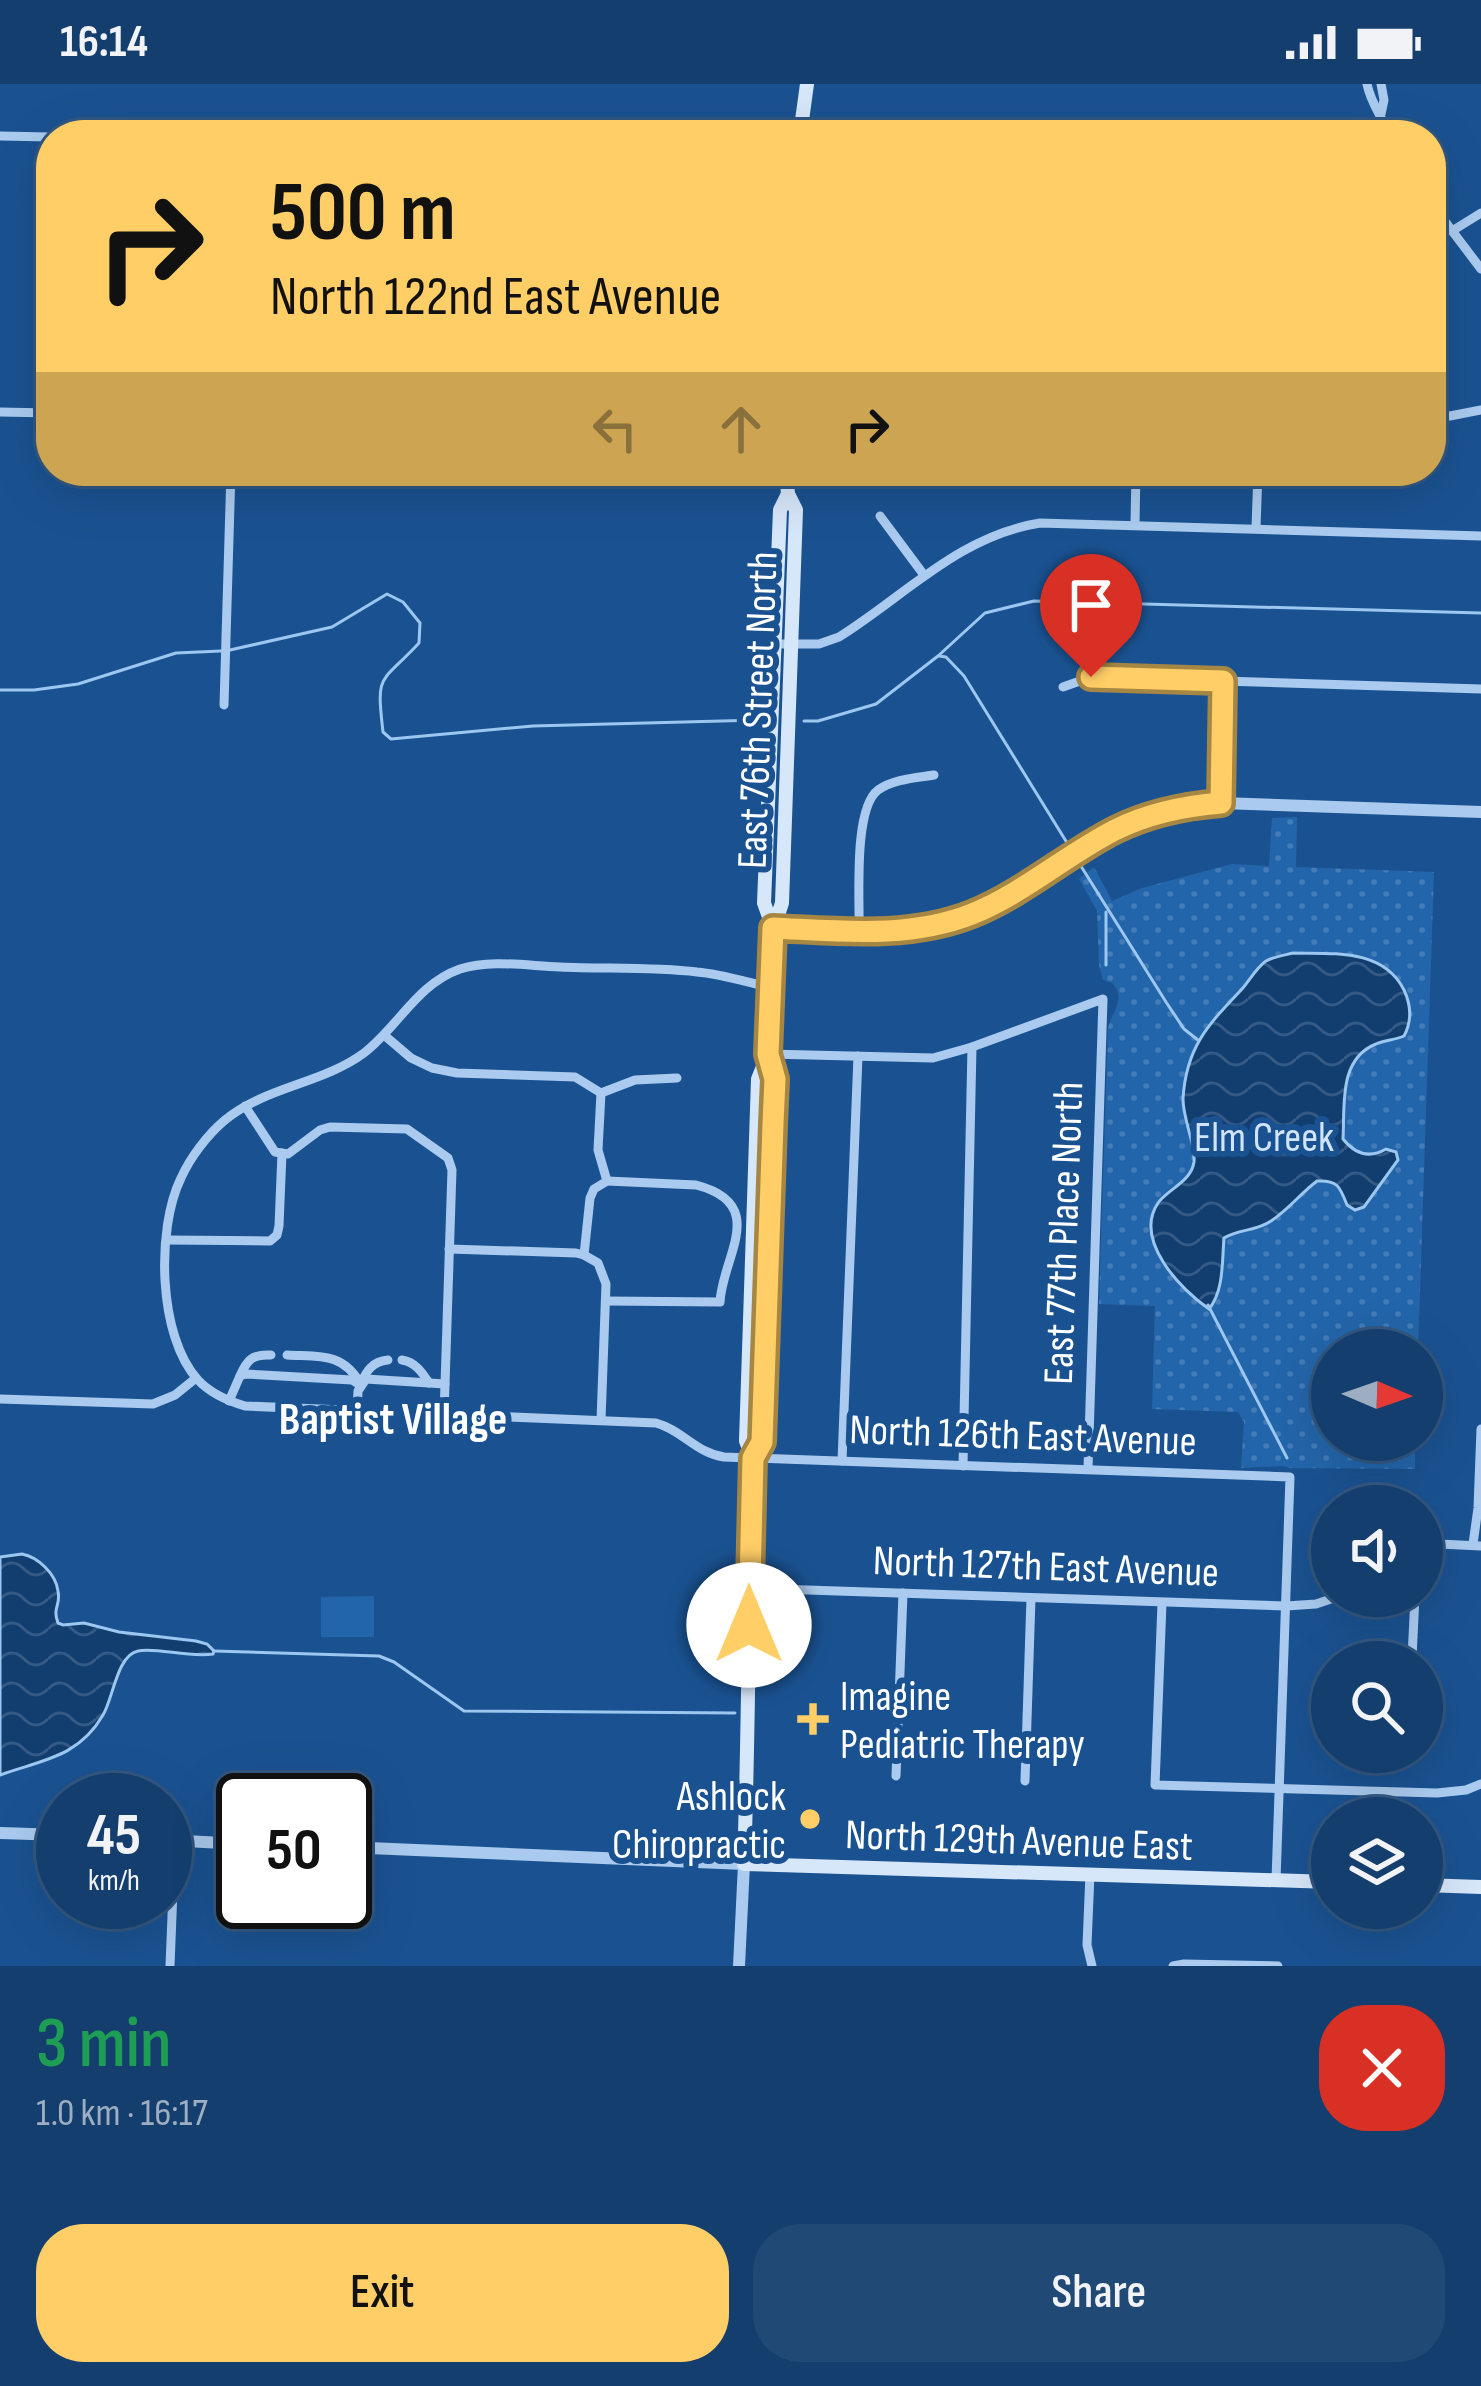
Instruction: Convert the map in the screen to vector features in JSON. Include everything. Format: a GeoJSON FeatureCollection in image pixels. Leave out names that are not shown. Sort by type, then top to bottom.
{"type":"FeatureCollection","features":[{"type":"Feature","properties":{"kind":"main road"},"geometry":{"type":"LineString","coordinates":[[802,120],[807,84]]}},
{"type":"Feature","properties":{"kind":"main road","name":"East 76th Street North"},"geometry":{"type":"LineString","coordinates":[[744,1864],[753,1458],[746,1439],[758,1079],[768,1054],[773,928],[782,903],[796,510],[788,486]]}},
{"type":"Feature","properties":{"kind":"main road","name":"East 76th Street North"},"geometry":{"type":"LineString","coordinates":[[773,928],[764,903],[780,510],[788,494]]}},
{"type":"Feature","properties":{"kind":"main road","name":"North 129th Avenue East"},"geometry":{"type":"LineString","coordinates":[[744,1864],[1311,1881]]}},
{"type":"Feature","properties":{"kind":"main road"},"geometry":{"type":"LineString","coordinates":[[1443,1886],[1481,1887]]}},
{"type":"Feature","properties":{"kind":"street"},"geometry":{"type":"LineString","coordinates":[[1367,84],[1370,104],[1383,120]]}},
{"type":"Feature","properties":{"kind":"street"},"geometry":{"type":"LineString","coordinates":[[1381,84],[1381,114]]}},
{"type":"Feature","properties":{"kind":"street"},"geometry":{"type":"LineString","coordinates":[[0,136],[36,137]]}},
{"type":"Feature","properties":{"kind":"street"},"geometry":{"type":"LineString","coordinates":[[1452,232],[1481,213]]}},
{"type":"Feature","properties":{"kind":"street"},"geometry":{"type":"LineString","coordinates":[[1446,223],[1481,269]]}},
{"type":"Feature","properties":{"kind":"street"},"geometry":{"type":"LineString","coordinates":[[1446,416],[1481,410]]}},
{"type":"Feature","properties":{"kind":"street"},"geometry":{"type":"LineString","coordinates":[[0,412],[36,413]]}},
{"type":"Feature","properties":{"kind":"street"},"geometry":{"type":"LineString","coordinates":[[224,705],[231,486]]}},
{"type":"Feature","properties":{"kind":"street"},"geometry":{"type":"LineString","coordinates":[[1135,524],[1136,486]]}},
{"type":"Feature","properties":{"kind":"street"},"geometry":{"type":"LineString","coordinates":[[1256,529],[1257,486]]}},
{"type":"Feature","properties":{"kind":"street"},"geometry":{"type":"LineString","coordinates":[[880,517],[924,575]]}},
{"type":"Feature","properties":{"kind":"street"},"geometry":{"type":"LineString","coordinates":[[775,644],[819,644],[839,637],[974,543],[1024,526],[1063,522],[1481,536]]}},
{"type":"Feature","properties":{"kind":"street"},"geometry":{"type":"LineString","coordinates":[[1063,687],[1091,677],[1481,689]]}},
{"type":"Feature","properties":{"kind":"street"},"geometry":{"type":"LineString","coordinates":[[1221,803],[1223,681]]}},
{"type":"Feature","properties":{"kind":"street"},"geometry":{"type":"LineString","coordinates":[[859,931],[862,823],[870,798],[893,782],[934,776]]}},
{"type":"Feature","properties":{"kind":"street"},"geometry":{"type":"LineString","coordinates":[[773,928],[902,931],[952,921],[1000,900],[1128,824],[1168,809],[1221,803],[1481,812]]}},
{"type":"Feature","properties":{"kind":"street"},"geometry":{"type":"LineString","coordinates":[[753,1458],[714,1456],[656,1423],[262,1408],[230,1401],[196,1378],[174,1340],[166,1279],[167,1240],[173,1197],[186,1168],[222,1123],[244,1106],[360,1056],[434,982],[458,970],[483,965],[701,972],[770,988]]}},
{"type":"Feature","properties":{"kind":"street","name":"East 77th Place North"},"geometry":{"type":"LineString","coordinates":[[972,1047],[1103,999],[1088,1469]]}},
{"type":"Feature","properties":{"kind":"street"},"geometry":{"type":"LineString","coordinates":[[384,1035],[411,1058],[432,1068],[575,1077],[601,1093]]}},
{"type":"Feature","properties":{"kind":"street"},"geometry":{"type":"LineString","coordinates":[[768,1054],[933,1058],[972,1047],[963,1466]]}},
{"type":"Feature","properties":{"kind":"street"},"geometry":{"type":"LineString","coordinates":[[842,1461],[858,1056]]}},
{"type":"Feature","properties":{"kind":"street"},"geometry":{"type":"LineString","coordinates":[[601,1093],[634,1080],[677,1078]]}},
{"type":"Feature","properties":{"kind":"street"},"geometry":{"type":"LineString","coordinates":[[601,1093],[598,1150],[607,1181]]}},
{"type":"Feature","properties":{"kind":"street"},"geometry":{"type":"LineString","coordinates":[[244,1106],[275,1152],[288,1154],[330,1126],[407,1129],[448,1158],[452,1165],[444,1415]]}},
{"type":"Feature","properties":{"kind":"street"},"geometry":{"type":"LineString","coordinates":[[167,1240],[270,1241],[279,1226],[282,1153]]}},
{"type":"Feature","properties":{"kind":"street"},"geometry":{"type":"LineString","coordinates":[[584,1256],[590,1198],[607,1181],[696,1185],[721,1195],[734,1211],[733,1258],[721,1282],[720,1302],[606,1300]]}},
{"type":"Feature","properties":{"kind":"street"},"geometry":{"type":"LineString","coordinates":[[449,1249],[576,1253],[598,1263],[606,1300],[601,1420]]}},
{"type":"Feature","properties":{"kind":"street"},"geometry":{"type":"LineString","coordinates":[[230,1401],[250,1358],[271,1354]]}},
{"type":"Feature","properties":{"kind":"street"},"geometry":{"type":"LineString","coordinates":[[287,1355],[336,1358],[353,1370],[360,1384]]}},
{"type":"Feature","properties":{"kind":"street"},"geometry":{"type":"LineString","coordinates":[[357,1411],[360,1384],[368,1368],[388,1360]]}},
{"type":"Feature","properties":{"kind":"street"},"geometry":{"type":"LineString","coordinates":[[402,1360],[423,1372],[429,1383]]}},
{"type":"Feature","properties":{"kind":"street"},"geometry":{"type":"LineString","coordinates":[[240,1376],[352,1379],[360,1384]]}},
{"type":"Feature","properties":{"kind":"street"},"geometry":{"type":"LineString","coordinates":[[0,1399],[152,1404],[175,1395],[196,1378]]}},
{"type":"Feature","properties":{"kind":"street"},"geometry":{"type":"LineString","coordinates":[[360,1384],[366,1379],[445,1384]]}},
{"type":"Feature","properties":{"kind":"street"},"geometry":{"type":"LineString","coordinates":[[1443,1546],[1477,1545],[1481,1429]]}},
{"type":"Feature","properties":{"kind":"street","name":"North 126th East Avenue"},"geometry":{"type":"LineString","coordinates":[[753,1458],[1290,1477],[1286,1606]]}},
{"type":"Feature","properties":{"kind":"street","name":"North 127th East Avenue"},"geometry":{"type":"LineString","coordinates":[[749,1588],[1311,1604]]}},
{"type":"Feature","properties":{"kind":"street"},"geometry":{"type":"LineString","coordinates":[[896,1776],[903,1593]]}},
{"type":"Feature","properties":{"kind":"street"},"geometry":{"type":"LineString","coordinates":[[1024,1781],[1031,1598]]}},
{"type":"Feature","properties":{"kind":"street"},"geometry":{"type":"LineString","coordinates":[[1162,1603],[1155,1785],[1437,1793],[1481,1784]]}},
{"type":"Feature","properties":{"kind":"street"},"geometry":{"type":"LineString","coordinates":[[1276,1880],[1286,1606]]}},
{"type":"Feature","properties":{"kind":"street"},"geometry":{"type":"LineString","coordinates":[[0,1833],[36,1834]]}},
{"type":"Feature","properties":{"kind":"street","name":"North 129th Avenue East"},"geometry":{"type":"LineString","coordinates":[[372,1848],[744,1864]]}},
{"type":"Feature","properties":{"kind":"street","name":"East 76th Street North"},"geometry":{"type":"LineString","coordinates":[[740,1966],[744,1864]]}},
{"type":"Feature","properties":{"kind":"street"},"geometry":{"type":"LineString","coordinates":[[1090,1874],[1087,1945],[1092,1966]]}},
{"type":"Feature","properties":{"kind":"street"},"geometry":{"type":"LineString","coordinates":[[170,1929],[170,1966]]}},
{"type":"Feature","properties":{"kind":"street"},"geometry":{"type":"LineString","coordinates":[[1173,1966],[1279,1966]]}},
{"type":"Feature","properties":{"kind":"green space","name":"Elm Creek"},"geometry":{"type":"Polygon","coordinates":[[[1297,817],[1296,867],[1434,872],[1419,1329],[1311,1329],[1311,1461],[1415,1461],[1415,1469],[1241,1468],[1244,1422],[1238,1412],[1152,1409],[1155,1306],[1099,1304],[1108,1028],[1118,994],[1112,983],[1103,980],[1097,911],[1079,879],[1094,867],[1112,901],[1232,864],[1269,866],[1272,818],[1297,817]]]}},
{"type":"Feature","properties":{"kind":"green space"},"geometry":{"type":"Polygon","coordinates":[[[374,1596],[374,1637],[321,1637],[321,1597],[374,1596]]]}},
{"type":"Feature","properties":{"kind":"water"},"geometry":{"type":"Polygon","coordinates":[[[1293,953],[1370,960],[1395,976],[1404,990],[1410,1013],[1404,1036],[1364,1051],[1349,1072],[1343,1139],[1363,1153],[1396,1152],[1398,1160],[1364,1207],[1355,1210],[1337,1186],[1317,1181],[1271,1221],[1224,1238],[1220,1285],[1209,1309],[1164,1263],[1151,1232],[1152,1217],[1158,1203],[1189,1175],[1194,1162],[1183,1099],[1194,1051],[1259,967],[1293,953]]]}},
{"type":"Feature","properties":{"kind":"water"},"geometry":{"type":"Polygon","coordinates":[[[22,1554],[54,1578],[58,1623],[196,1641],[214,1651],[204,1655],[145,1650],[131,1654],[120,1669],[103,1715],[82,1740],[58,1756],[0,1775],[0,1557],[22,1554]]]}},
{"type":"Feature","properties":{"kind":"waterway"},"geometry":{"type":"LineString","coordinates":[[230,650],[332,627],[387,594],[403,602],[420,623],[419,643],[381,688],[383,732],[391,739],[533,726],[759,720]]}},
{"type":"Feature","properties":{"kind":"waterway"},"geometry":{"type":"LineString","coordinates":[[804,721],[876,704],[985,613],[1034,601],[1481,613]]}},
{"type":"Feature","properties":{"kind":"waterway"},"geometry":{"type":"LineString","coordinates":[[0,690],[78,684],[176,653],[221,651]]}},
{"type":"Feature","properties":{"kind":"waterway"},"geometry":{"type":"LineString","coordinates":[[939,656],[964,676],[1069,846]]}},
{"type":"Feature","properties":{"kind":"waterway"},"geometry":{"type":"LineString","coordinates":[[1079,863],[1184,1029],[1198,1040]]}},
{"type":"Feature","properties":{"kind":"waterway"},"geometry":{"type":"LineString","coordinates":[[1106,912],[1106,965]]}},
{"type":"Feature","properties":{"kind":"waterway"},"geometry":{"type":"LineString","coordinates":[[1208,1305],[1287,1458]]}},
{"type":"Feature","properties":{"kind":"waterway"},"geometry":{"type":"LineString","coordinates":[[214,1651],[379,1656],[464,1711],[735,1713]]}},
{"type":"Feature","properties":{"kind":"place","name":"Imagine Pediatric Therapy"},"geometry":{"type":"Point","coordinates":[813,1719]}},
{"type":"Feature","properties":{"kind":"place","name":"Ashlock Chiropractic"},"geometry":{"type":"Point","coordinates":[810,1819]}},
{"type":"Feature","properties":{"kind":"district","name":"Baptist Village"},"geometry":{"type":"Point","coordinates":[393,1418]}},
{"type":"Feature","properties":{"kind":"route"},"geometry":{"type":"LineString","coordinates":[[749,1625],[753,1458],[762,1442],[775,1079],[768,1054],[773,928],[902,931],[952,921],[1000,900],[1114,830],[1168,809],[1221,803],[1223,681],[1091,677]]}}]}
